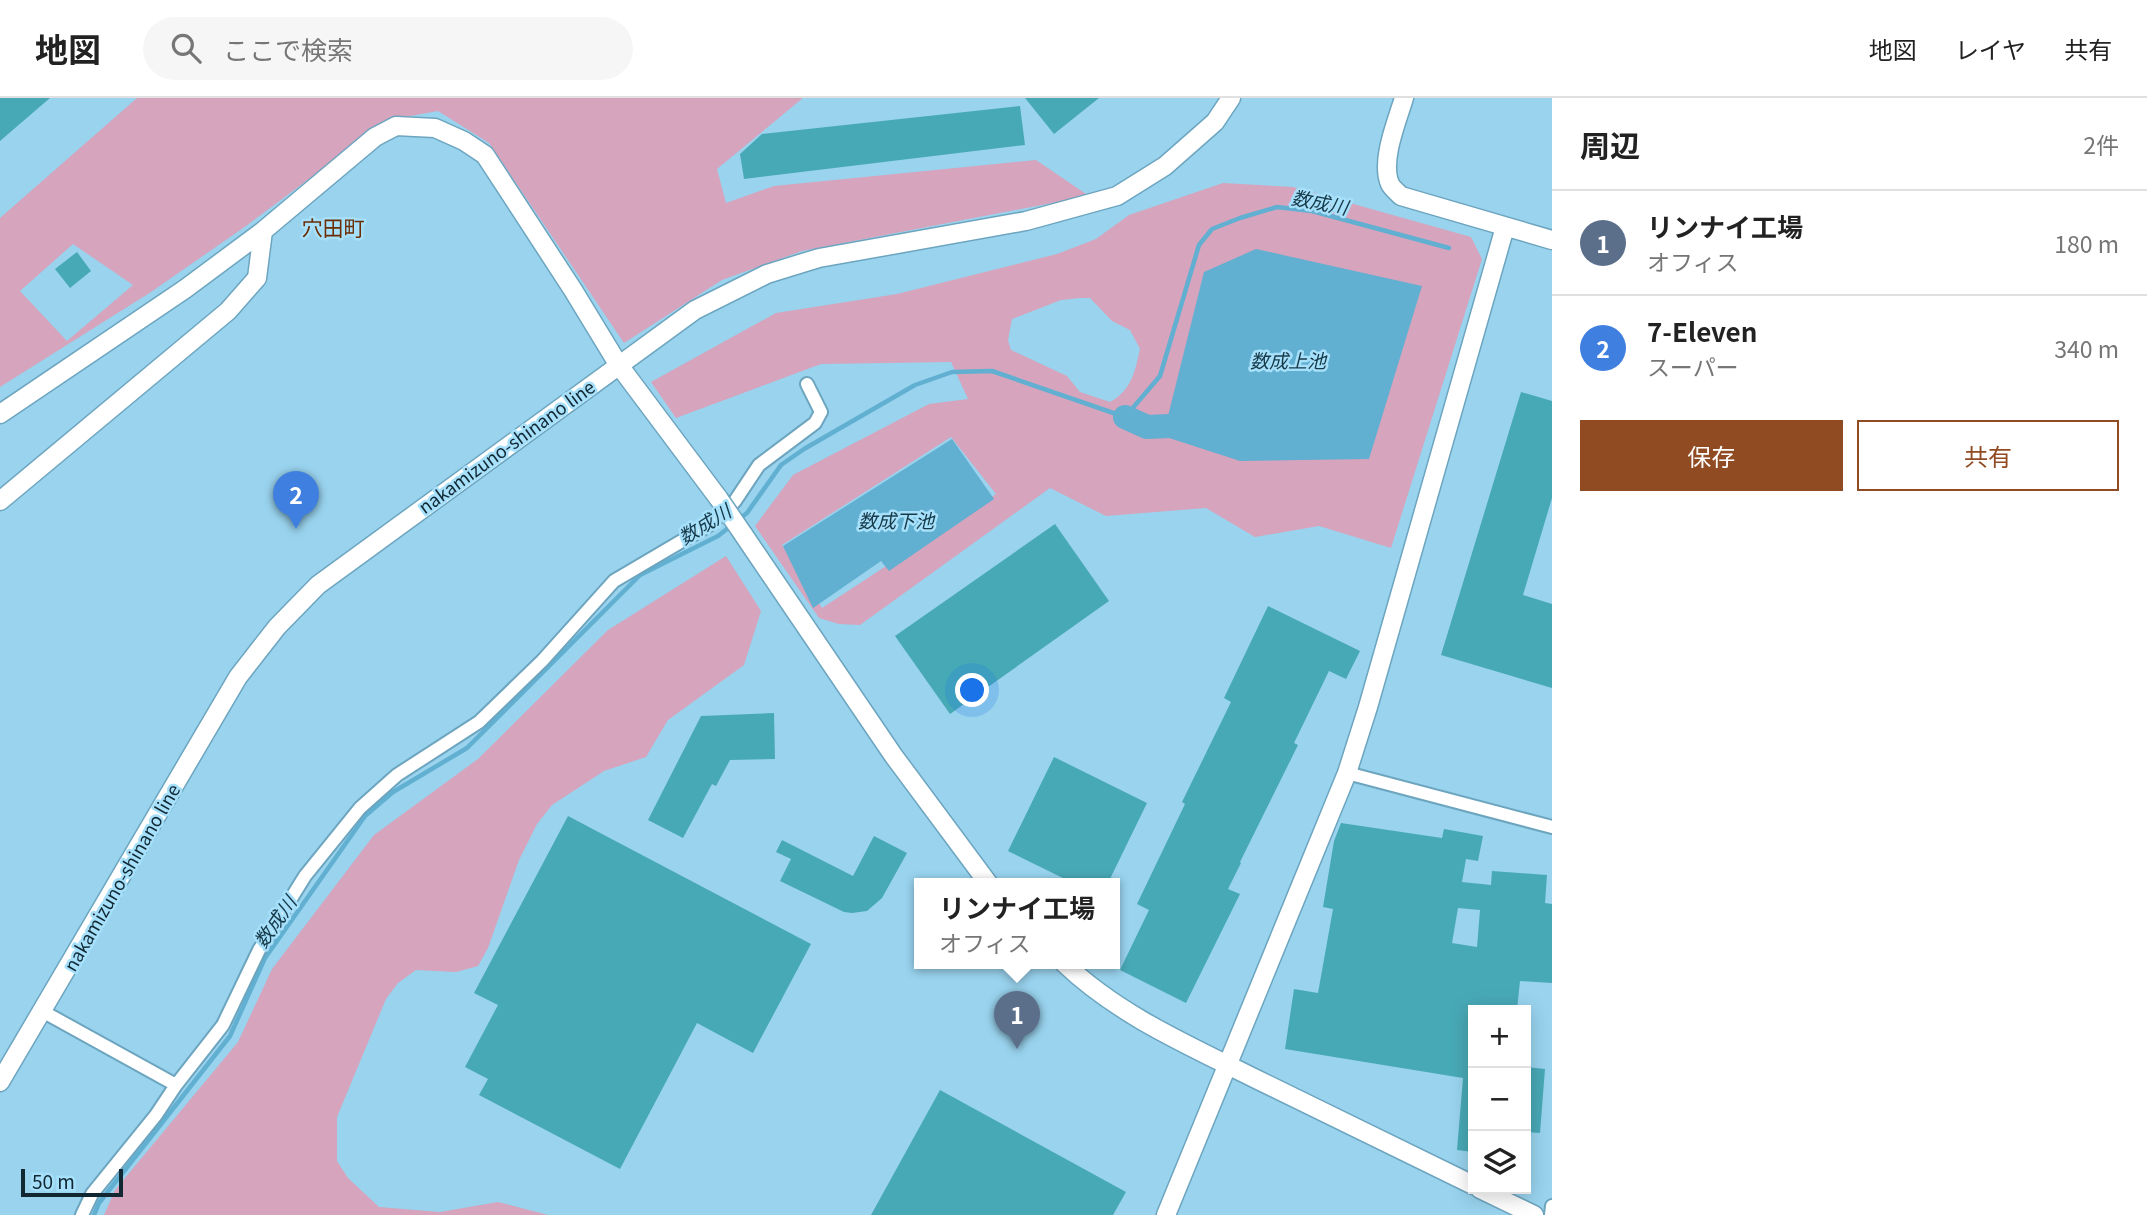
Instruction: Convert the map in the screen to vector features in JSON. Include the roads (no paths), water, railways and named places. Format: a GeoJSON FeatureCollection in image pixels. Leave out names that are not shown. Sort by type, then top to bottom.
{"type":"FeatureCollection","features":[{"type":"Feature","properties":{"kind":"street","name":"nakamizuno-shinano line"},"geometry":{"type":"LineString","coordinates":[[0,1082],[238,677],[278,627],[317,585],[695,310],[767,274],[819,258],[1026,221],[1117,196],[1166,166],[1215,122],[1231,98]]}},
{"type":"Feature","properties":{"kind":"street"},"geometry":{"type":"LineString","coordinates":[[1404,98],[1386,169],[1390,186],[1401,196],[1552,240]]}},
{"type":"Feature","properties":{"kind":"street"},"geometry":{"type":"LineString","coordinates":[[0,414],[185,289],[262,231],[375,137],[396,126],[435,128],[464,141],[485,155],[618,364],[719,499],[893,755],[984,878]]}},
{"type":"Feature","properties":{"kind":"street"},"geometry":{"type":"LineString","coordinates":[[1166,1215],[1347,773],[1505,227]]}},
{"type":"Feature","properties":{"kind":"street"},"geometry":{"type":"LineString","coordinates":[[0,500],[228,311],[257,278],[262,231]]}},
{"type":"Feature","properties":{"kind":"street"},"geometry":{"type":"LineString","coordinates":[[82,1215],[92,1194],[156,1115],[223,1025],[259,950],[306,876],[360,808],[397,775],[479,722],[541,661],[614,581],[709,525],[735,501],[759,466],[815,423],[821,412],[807,384]]}},
{"type":"Feature","properties":{"kind":"street"},"geometry":{"type":"LineString","coordinates":[[1347,773],[1552,827]]}},
{"type":"Feature","properties":{"kind":"street"},"geometry":{"type":"LineString","coordinates":[[1070,969],[1133,1016],[1468,1183]]}},
{"type":"Feature","properties":{"kind":"street"},"geometry":{"type":"LineString","coordinates":[[43,1011],[176,1086]]}},
{"type":"Feature","properties":{"kind":"street"},"geometry":{"type":"LineString","coordinates":[[1490,1194],[1534,1215]]}},
{"type":"Feature","properties":{"kind":"street"},"geometry":{"type":"LineString","coordinates":[[1551,1215],[1552,1206]]}},
{"type":"Feature","properties":{"kind":"water","name":"数成上池"},"geometry":{"type":"Polygon","coordinates":[[[1256,249],[1422,286],[1369,459],[1240,461],[1163,436],[1204,272],[1256,249]]]}},
{"type":"Feature","properties":{"kind":"water","name":"数成下池"},"geometry":{"type":"Polygon","coordinates":[[[952,439],[994,499],[889,571],[881,561],[813,608],[783,546],[952,439]]]}},
{"type":"Feature","properties":{"kind":"waterway","name":"数成川"},"geometry":{"type":"LineString","coordinates":[[739,519],[747,513],[781,465],[804,449],[915,385],[952,372],[992,371],[1125,417],[1160,376],[1199,245],[1212,229],[1240,218],[1277,207],[1312,211],[1449,248]]}},
{"type":"Feature","properties":{"kind":"waterway"},"geometry":{"type":"LineString","coordinates":[[1125,417],[1147,427],[1192,425]]}},
{"type":"Feature","properties":{"kind":"waterway","name":"数成川"},"geometry":{"type":"LineString","coordinates":[[94,1215],[99,1203],[230,1036],[265,958],[365,816],[393,792],[467,748],[640,575],[718,536],[732,525]]}},
{"type":"Feature","properties":{"kind":"place","name":"7-Eleven"},"geometry":{"type":"Point","coordinates":[296,529]}},
{"type":"Feature","properties":{"kind":"place","name":"リンナイ工場"},"geometry":{"type":"Point","coordinates":[1017,1049]}},
{"type":"Feature","properties":{"kind":"district","name":"穴田町"},"geometry":{"type":"Point","coordinates":[333,227]}}]}
